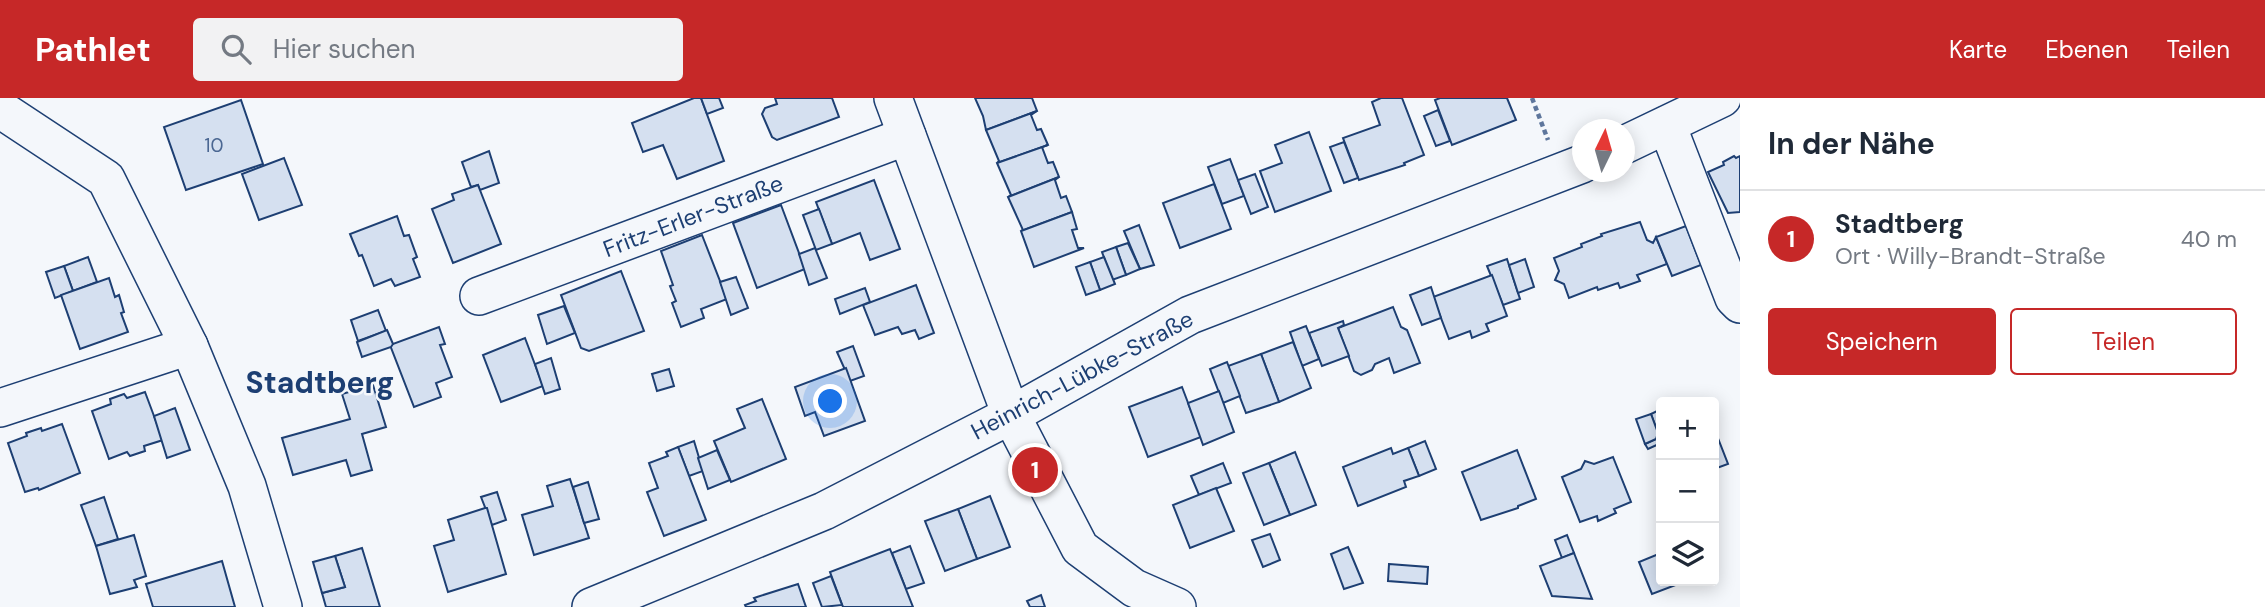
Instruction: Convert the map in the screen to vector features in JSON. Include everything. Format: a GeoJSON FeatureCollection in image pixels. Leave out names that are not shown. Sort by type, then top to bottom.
{"type":"FeatureCollection","features":[{"type":"Feature","properties":{"kind":"street"},"geometry":{"type":"LineString","coordinates":[[893,98],[1011,415],[1080,548],[1134,588],[1177,607]]}},
{"type":"Feature","properties":{"kind":"street"},"geometry":{"type":"LineString","coordinates":[[1635,140],[1721,98]]}},
{"type":"Feature","properties":{"kind":"street"},"geometry":{"type":"LineString","coordinates":[[0,108],[106,179],[189,346],[247,486],[283,607]]}},
{"type":"Feature","properties":{"kind":"street"},"geometry":{"type":"LineString","coordinates":[[1667,125],[1734,298],[1740,304]]}},
{"type":"Feature","properties":{"kind":"street","name":"Fritz-Erler-Straße"},"geometry":{"type":"LineString","coordinates":[[479,296],[907,136]]}},
{"type":"Feature","properties":{"kind":"street","name":"Heinrich-Lübke-Straße"},"geometry":{"type":"LineString","coordinates":[[591,607],[824,511],[1011,415],[1190,315],[1572,169]]}},
{"type":"Feature","properties":{"kind":"street"},"geometry":{"type":"LineString","coordinates":[[0,408],[189,346]]}},
{"type":"Feature","properties":{"kind":"path"},"geometry":{"type":"LineString","coordinates":[[1532,98],[1572,169]]}},
{"type":"Feature","properties":{"kind":"building"},"geometry":{"type":"Polygon","coordinates":[[[694,98],[701,98],[724,161],[677,179],[663,145],[643,152],[632,123],[694,98]]]}},
{"type":"Feature","properties":{"kind":"building"},"geometry":{"type":"Polygon","coordinates":[[[701,98],[719,98],[723,108],[707,114],[701,98]]]}},
{"type":"Feature","properties":{"kind":"building"},"geometry":{"type":"Polygon","coordinates":[[[775,98],[832,98],[839,117],[777,140],[772,137],[762,114],[765,108],[777,104],[775,98]]]}},
{"type":"Feature","properties":{"kind":"building"},"geometry":{"type":"Polygon","coordinates":[[[975,98],[1032,98],[1037,111],[986,130],[975,98]]]}},
{"type":"Feature","properties":{"kind":"building"},"geometry":{"type":"Polygon","coordinates":[[[1381,98],[1402,98],[1424,155],[1404,163],[1405,165],[1359,180],[1343,138],[1380,125],[1372,102],[1381,98]]]}},
{"type":"Feature","properties":{"kind":"building"},"geometry":{"type":"Polygon","coordinates":[[[1507,98],[1516,120],[1452,145],[1435,100],[1507,98]]]}},
{"type":"Feature","properties":{"kind":"building"},"geometry":{"type":"Polygon","coordinates":[[[241,100],[263,164],[186,190],[164,127],[241,100]]]}},
{"type":"Feature","properties":{"kind":"building"},"geometry":{"type":"Polygon","coordinates":[[[1438,110],[1450,141],[1436,146],[1424,116],[1438,110]]]}},
{"type":"Feature","properties":{"kind":"building"},"geometry":{"type":"Polygon","coordinates":[[[1037,111],[1031,115],[1037,130],[1041,129],[1048,145],[997,163],[999,161],[986,130],[1037,111]]]}},
{"type":"Feature","properties":{"kind":"building"},"geometry":{"type":"Polygon","coordinates":[[[1309,132],[1331,191],[1275,212],[1260,171],[1282,163],[1275,145],[1309,132]]]}},
{"type":"Feature","properties":{"kind":"building"},"geometry":{"type":"Polygon","coordinates":[[[1344,142],[1358,178],[1344,183],[1330,147],[1344,142]]]}},
{"type":"Feature","properties":{"kind":"building"},"geometry":{"type":"Polygon","coordinates":[[[1042,147],[1048,163],[1053,162],[1059,177],[1008,197],[1011,195],[997,163],[1042,147]]]}},
{"type":"Feature","properties":{"kind":"building"},"geometry":{"type":"Polygon","coordinates":[[[489,151],[499,183],[480,190],[478,185],[471,187],[462,162],[489,151]]]}},
{"type":"Feature","properties":{"kind":"building"},"geometry":{"type":"Polygon","coordinates":[[[1740,156],[1740,212],[1728,213],[1708,172],[1724,165],[1723,162],[1740,156]]]}},
{"type":"Feature","properties":{"kind":"building"},"geometry":{"type":"Polygon","coordinates":[[[284,158],[302,205],[259,220],[242,174],[284,158]]]}},
{"type":"Feature","properties":{"kind":"building"},"geometry":{"type":"Polygon","coordinates":[[[1230,159],[1244,196],[1222,204],[1208,167],[1230,159]]]}},
{"type":"Feature","properties":{"kind":"building"},"geometry":{"type":"Polygon","coordinates":[[[1255,174],[1268,207],[1251,214],[1238,180],[1255,174]]]}},
{"type":"Feature","properties":{"kind":"building"},"geometry":{"type":"Polygon","coordinates":[[[1059,177],[1055,180],[1061,198],[1066,196],[1072,212],[1021,231],[1023,230],[1008,197],[1059,177]]]}},
{"type":"Feature","properties":{"kind":"building"},"geometry":{"type":"Polygon","coordinates":[[[874,180],[900,249],[870,260],[860,233],[832,244],[816,202],[874,180]]]}},
{"type":"Feature","properties":{"kind":"building"},"geometry":{"type":"Polygon","coordinates":[[[1214,184],[1231,229],[1180,248],[1163,203],[1214,184]]]}},
{"type":"Feature","properties":{"kind":"building"},"geometry":{"type":"Polygon","coordinates":[[[478,185],[501,244],[453,263],[432,209],[454,200],[452,194],[478,185]]]}},
{"type":"Feature","properties":{"kind":"building"},"geometry":{"type":"Polygon","coordinates":[[[781,205],[805,269],[757,288],[733,223],[781,205]]]}},
{"type":"Feature","properties":{"kind":"building"},"geometry":{"type":"Polygon","coordinates":[[[819,209],[832,244],[816,250],[803,215],[819,209]]]}},
{"type":"Feature","properties":{"kind":"building"},"geometry":{"type":"Polygon","coordinates":[[[1072,212],[1077,229],[1072,230],[1078,248],[1084,248],[1034,267],[1021,231],[1072,212]]]}},
{"type":"Feature","properties":{"kind":"building"},"geometry":{"type":"Polygon","coordinates":[[[397,216],[404,236],[409,235],[417,257],[413,259],[420,277],[395,286],[391,279],[374,286],[350,234],[397,216]]]}},
{"type":"Feature","properties":{"kind":"building"},"geometry":{"type":"Polygon","coordinates":[[[1640,222],[1647,240],[1653,243],[1656,237],[1667,264],[1637,275],[1640,281],[1620,288],[1618,283],[1598,290],[1597,287],[1569,298],[1564,284],[1555,280],[1559,271],[1554,258],[1582,247],[1581,244],[1602,236],[1601,234],[1640,222]]]}},
{"type":"Feature","properties":{"kind":"building"},"geometry":{"type":"Polygon","coordinates":[[[1139,225],[1154,265],[1140,269],[1124,231],[1139,225]]]}},
{"type":"Feature","properties":{"kind":"building"},"geometry":{"type":"Polygon","coordinates":[[[1686,226],[1701,265],[1672,276],[1656,237],[1686,226]]]}},
{"type":"Feature","properties":{"kind":"building"},"geometry":{"type":"Polygon","coordinates":[[[702,235],[727,299],[701,309],[704,318],[681,327],[672,303],[676,301],[670,286],[673,285],[661,251],[702,235]]]}},
{"type":"Feature","properties":{"kind":"building"},"geometry":{"type":"Polygon","coordinates":[[[1128,243],[1140,269],[1126,275],[1116,247],[1128,243]]]}},
{"type":"Feature","properties":{"kind":"building"},"geometry":{"type":"Polygon","coordinates":[[[1116,247],[1126,275],[1112,280],[1102,252],[1116,247]]]}},
{"type":"Feature","properties":{"kind":"building"},"geometry":{"type":"Polygon","coordinates":[[[815,248],[827,278],[809,285],[799,254],[815,248]]]}},
{"type":"Feature","properties":{"kind":"building"},"geometry":{"type":"Polygon","coordinates":[[[88,257],[97,282],[73,291],[64,266],[88,257]]]}},
{"type":"Feature","properties":{"kind":"building"},"geometry":{"type":"Polygon","coordinates":[[[1104,257],[1115,284],[1100,290],[1090,262],[1104,257]]]}},
{"type":"Feature","properties":{"kind":"building"},"geometry":{"type":"Polygon","coordinates":[[[1507,259],[1520,299],[1503,305],[1487,266],[1507,259]]]}},
{"type":"Feature","properties":{"kind":"building"},"geometry":{"type":"Polygon","coordinates":[[[1525,259],[1534,287],[1518,293],[1509,265],[1525,259]]]}},
{"type":"Feature","properties":{"kind":"building"},"geometry":{"type":"Polygon","coordinates":[[[1090,262],[1100,290],[1086,295],[1076,267],[1090,262]]]}},
{"type":"Feature","properties":{"kind":"building"},"geometry":{"type":"Polygon","coordinates":[[[64,266],[73,291],[55,298],[46,272],[64,266]]]}},
{"type":"Feature","properties":{"kind":"building"},"geometry":{"type":"Polygon","coordinates":[[[621,271],[644,331],[589,351],[581,348],[561,295],[621,271]]]}},
{"type":"Feature","properties":{"kind":"building"},"geometry":{"type":"Polygon","coordinates":[[[1492,275],[1507,316],[1486,324],[1489,331],[1472,338],[1470,331],[1449,339],[1433,297],[1492,275]]]}},
{"type":"Feature","properties":{"kind":"building"},"geometry":{"type":"Polygon","coordinates":[[[736,277],[748,308],[731,315],[720,282],[736,277]]]}},
{"type":"Feature","properties":{"kind":"building"},"geometry":{"type":"Polygon","coordinates":[[[109,278],[115,297],[119,295],[124,312],[121,313],[128,332],[80,349],[61,295],[109,278]]]}},
{"type":"Feature","properties":{"kind":"building"},"geometry":{"type":"Polygon","coordinates":[[[916,285],[934,333],[919,339],[915,330],[902,334],[898,327],[875,335],[863,305],[916,285]]]}},
{"type":"Feature","properties":{"kind":"building"},"geometry":{"type":"Polygon","coordinates":[[[1431,287],[1441,318],[1422,325],[1410,295],[1431,287]]]}},
{"type":"Feature","properties":{"kind":"building"},"geometry":{"type":"Polygon","coordinates":[[[865,288],[870,302],[840,314],[835,299],[865,288]]]}},
{"type":"Feature","properties":{"kind":"building"},"geometry":{"type":"Polygon","coordinates":[[[564,306],[575,333],[547,344],[538,315],[564,306]]]}},
{"type":"Feature","properties":{"kind":"building"},"geometry":{"type":"Polygon","coordinates":[[[1393,307],[1401,327],[1407,330],[1420,363],[1394,373],[1389,358],[1375,364],[1372,370],[1361,375],[1354,371],[1338,328],[1393,307]]]}},
{"type":"Feature","properties":{"kind":"building"},"geometry":{"type":"Polygon","coordinates":[[[378,310],[386,331],[358,341],[351,320],[378,310]]]}},
{"type":"Feature","properties":{"kind":"building"},"geometry":{"type":"Polygon","coordinates":[[[1343,321],[1344,325],[1338,328],[1349,356],[1322,366],[1309,333],[1343,321]]]}},
{"type":"Feature","properties":{"kind":"building"},"geometry":{"type":"Polygon","coordinates":[[[1306,326],[1319,359],[1302,366],[1290,332],[1306,326]]]}},
{"type":"Feature","properties":{"kind":"building"},"geometry":{"type":"Polygon","coordinates":[[[439,327],[445,344],[440,345],[452,377],[436,383],[441,397],[414,407],[390,345],[439,327]]]}},
{"type":"Feature","properties":{"kind":"building"},"geometry":{"type":"Polygon","coordinates":[[[387,330],[393,344],[391,347],[362,357],[357,342],[387,330]]]}},
{"type":"Feature","properties":{"kind":"building"},"geometry":{"type":"Polygon","coordinates":[[[525,338],[543,386],[501,402],[483,355],[525,338]]]}},
{"type":"Feature","properties":{"kind":"building"},"geometry":{"type":"Polygon","coordinates":[[[1293,342],[1311,388],[1279,402],[1261,354],[1293,342]]]}},
{"type":"Feature","properties":{"kind":"building"},"geometry":{"type":"Polygon","coordinates":[[[853,346],[864,376],[850,381],[837,352],[853,346]]]}},
{"type":"Feature","properties":{"kind":"building"},"geometry":{"type":"Polygon","coordinates":[[[1261,354],[1279,402],[1246,413],[1228,366],[1261,354]]]}},
{"type":"Feature","properties":{"kind":"building"},"geometry":{"type":"Polygon","coordinates":[[[551,358],[560,389],[545,394],[535,364],[551,358]]]}},
{"type":"Feature","properties":{"kind":"building"},"geometry":{"type":"Polygon","coordinates":[[[1227,362],[1240,396],[1223,403],[1210,369],[1227,362]]]}},
{"type":"Feature","properties":{"kind":"building"},"geometry":{"type":"Polygon","coordinates":[[[846,368],[865,421],[824,436],[815,412],[805,416],[795,387],[846,368]]]}},
{"type":"Feature","properties":{"kind":"building"},"geometry":{"type":"Polygon","coordinates":[[[669,369],[674,386],[657,391],[652,374],[669,369]]]}},
{"type":"Feature","properties":{"kind":"building"},"geometry":{"type":"Polygon","coordinates":[[[373,385],[386,427],[362,434],[372,470],[351,476],[346,460],[293,475],[282,438],[350,419],[342,394],[373,385]]]}},
{"type":"Feature","properties":{"kind":"building"},"geometry":{"type":"Polygon","coordinates":[[[1182,387],[1201,437],[1148,457],[1129,407],[1182,387]]]}},
{"type":"Feature","properties":{"kind":"building"},"geometry":{"type":"Polygon","coordinates":[[[1219,391],[1234,432],[1203,445],[1188,403],[1219,391]]]}},
{"type":"Feature","properties":{"kind":"building"},"geometry":{"type":"Polygon","coordinates":[[[145,392],[163,440],[144,446],[145,451],[130,456],[127,452],[109,459],[92,411],[111,404],[110,399],[124,394],[127,398],[145,392]]]}},
{"type":"Feature","properties":{"kind":"building"},"geometry":{"type":"Polygon","coordinates":[[[762,399],[786,459],[731,482],[714,441],[745,428],[737,409],[762,399]]]}},
{"type":"Feature","properties":{"kind":"building"},"geometry":{"type":"Polygon","coordinates":[[[175,408],[190,450],[167,458],[154,416],[175,408]]]}},
{"type":"Feature","properties":{"kind":"building"},"geometry":{"type":"Polygon","coordinates":[[[1656,412],[1656,428],[1651,414],[1656,412]]]}},
{"type":"Feature","properties":{"kind":"building"},"geometry":{"type":"Polygon","coordinates":[[[1651,414],[1656,428],[1656,439],[1645,444],[1636,419],[1651,414]]]}},
{"type":"Feature","properties":{"kind":"building"},"geometry":{"type":"Polygon","coordinates":[[[62,424],[80,473],[39,490],[38,488],[25,492],[8,443],[27,436],[26,433],[62,424]]]}},
{"type":"Feature","properties":{"kind":"building"},"geometry":{"type":"Polygon","coordinates":[[[1656,439],[1656,445],[1648,449],[1645,444],[1656,439]]]}},
{"type":"Feature","properties":{"kind":"building"},"geometry":{"type":"Polygon","coordinates":[[[694,441],[703,471],[689,476],[678,447],[694,441]]]}},
{"type":"Feature","properties":{"kind":"building"},"geometry":{"type":"Polygon","coordinates":[[[1425,441],[1436,469],[1419,476],[1408,448],[1425,441]]]}},
{"type":"Feature","properties":{"kind":"building"},"geometry":{"type":"Polygon","coordinates":[[[1719,441],[1728,464],[1719,467],[1719,441]]]}},
{"type":"Feature","properties":{"kind":"building"},"geometry":{"type":"Polygon","coordinates":[[[678,447],[706,520],[664,536],[647,492],[658,488],[649,463],[668,456],[666,452],[678,447]]]}},
{"type":"Feature","properties":{"kind":"building"},"geometry":{"type":"Polygon","coordinates":[[[1391,448],[1393,454],[1408,448],[1419,476],[1404,481],[1406,487],[1358,506],[1343,467],[1391,448]]]}},
{"type":"Feature","properties":{"kind":"building"},"geometry":{"type":"Polygon","coordinates":[[[717,450],[730,480],[708,489],[698,458],[717,450]]]}},
{"type":"Feature","properties":{"kind":"building"},"geometry":{"type":"Polygon","coordinates":[[[1517,450],[1536,499],[1481,520],[1462,472],[1517,450]]]}},
{"type":"Feature","properties":{"kind":"building"},"geometry":{"type":"Polygon","coordinates":[[[1295,452],[1316,505],[1290,515],[1269,463],[1295,452]]]}},
{"type":"Feature","properties":{"kind":"building"},"geometry":{"type":"Polygon","coordinates":[[[1613,457],[1631,502],[1614,509],[1616,513],[1598,521],[1597,516],[1580,522],[1562,477],[1581,469],[1585,461],[1594,464],[1613,457]]]}},
{"type":"Feature","properties":{"kind":"building"},"geometry":{"type":"Polygon","coordinates":[[[1223,463],[1231,483],[1199,495],[1191,476],[1223,463]]]}},
{"type":"Feature","properties":{"kind":"building"},"geometry":{"type":"Polygon","coordinates":[[[1269,463],[1290,515],[1264,525],[1243,473],[1269,463]]]}},
{"type":"Feature","properties":{"kind":"building"},"geometry":{"type":"Polygon","coordinates":[[[570,479],[589,538],[534,555],[522,515],[553,506],[547,486],[570,479]]]}},
{"type":"Feature","properties":{"kind":"building"},"geometry":{"type":"Polygon","coordinates":[[[588,482],[599,519],[584,523],[573,487],[588,482]]]}},
{"type":"Feature","properties":{"kind":"building"},"geometry":{"type":"Polygon","coordinates":[[[1216,488],[1234,531],[1190,548],[1173,505],[1216,488]]]}},
{"type":"Feature","properties":{"kind":"building"},"geometry":{"type":"Polygon","coordinates":[[[497,492],[506,520],[492,525],[481,497],[497,492]]]}},
{"type":"Feature","properties":{"kind":"building"},"geometry":{"type":"Polygon","coordinates":[[[990,496],[1010,547],[977,559],[958,509],[990,496]]]}},
{"type":"Feature","properties":{"kind":"building"},"geometry":{"type":"Polygon","coordinates":[[[104,497],[118,539],[96,546],[81,505],[104,497]]]}},
{"type":"Feature","properties":{"kind":"building"},"geometry":{"type":"Polygon","coordinates":[[[485,508],[506,574],[448,592],[434,546],[454,540],[448,520],[485,508]]]}},
{"type":"Feature","properties":{"kind":"building"},"geometry":{"type":"Polygon","coordinates":[[[958,509],[977,559],[945,571],[925,521],[958,509]]]}},
{"type":"Feature","properties":{"kind":"building"},"geometry":{"type":"Polygon","coordinates":[[[1270,534],[1280,560],[1263,567],[1252,540],[1270,534]]]}},
{"type":"Feature","properties":{"kind":"building"},"geometry":{"type":"Polygon","coordinates":[[[134,535],[146,576],[134,580],[137,587],[110,594],[96,546],[134,535]]]}},
{"type":"Feature","properties":{"kind":"building"},"geometry":{"type":"Polygon","coordinates":[[[1567,535],[1574,553],[1562,558],[1555,540],[1567,535]]]}},
{"type":"Feature","properties":{"kind":"building"},"geometry":{"type":"Polygon","coordinates":[[[910,546],[924,583],[906,589],[892,553],[910,546]]]}},
{"type":"Feature","properties":{"kind":"building"},"geometry":{"type":"Polygon","coordinates":[[[1348,547],[1363,583],[1344,589],[1331,554],[1348,547]]]}},
{"type":"Feature","properties":{"kind":"building"},"geometry":{"type":"Polygon","coordinates":[[[362,548],[380,607],[326,607],[322,593],[345,587],[335,556],[362,548]]]}},
{"type":"Feature","properties":{"kind":"building"},"geometry":{"type":"Polygon","coordinates":[[[890,549],[913,607],[843,607],[830,572],[890,549]]]}},
{"type":"Feature","properties":{"kind":"building"},"geometry":{"type":"Polygon","coordinates":[[[1574,553],[1592,599],[1552,596],[1540,566],[1574,553]]]}},
{"type":"Feature","properties":{"kind":"building"},"geometry":{"type":"Polygon","coordinates":[[[1656,555],[1656,586],[1673,586],[1652,594],[1639,562],[1656,555]]]}},
{"type":"Feature","properties":{"kind":"building"},"geometry":{"type":"Polygon","coordinates":[[[335,556],[345,587],[322,593],[313,562],[335,556]]]}},
{"type":"Feature","properties":{"kind":"building"},"geometry":{"type":"Polygon","coordinates":[[[222,561],[235,607],[153,607],[146,584],[222,561]]]}},
{"type":"Feature","properties":{"kind":"building"},"geometry":{"type":"Polygon","coordinates":[[[1389,564],[1428,567],[1427,584],[1388,581],[1389,564]]]}},
{"type":"Feature","properties":{"kind":"building"},"geometry":{"type":"Polygon","coordinates":[[[831,576],[842,605],[822,607],[813,583],[831,576]]]}},
{"type":"Feature","properties":{"kind":"building"},"geometry":{"type":"Polygon","coordinates":[[[798,584],[806,607],[745,605],[756,601],[754,598],[798,584]]]}},
{"type":"Feature","properties":{"kind":"building"},"geometry":{"type":"Polygon","coordinates":[[[1041,595],[1045,607],[1030,607],[1027,601],[1041,595]]]}},
{"type":"Feature","properties":{"kind":"place","name":"Stadtberg"},"geometry":{"type":"Point","coordinates":[1035,470]}},
{"type":"Feature","properties":{"kind":"district","name":"Stadtberg"},"geometry":{"type":"Point","coordinates":[320,382]}}]}
